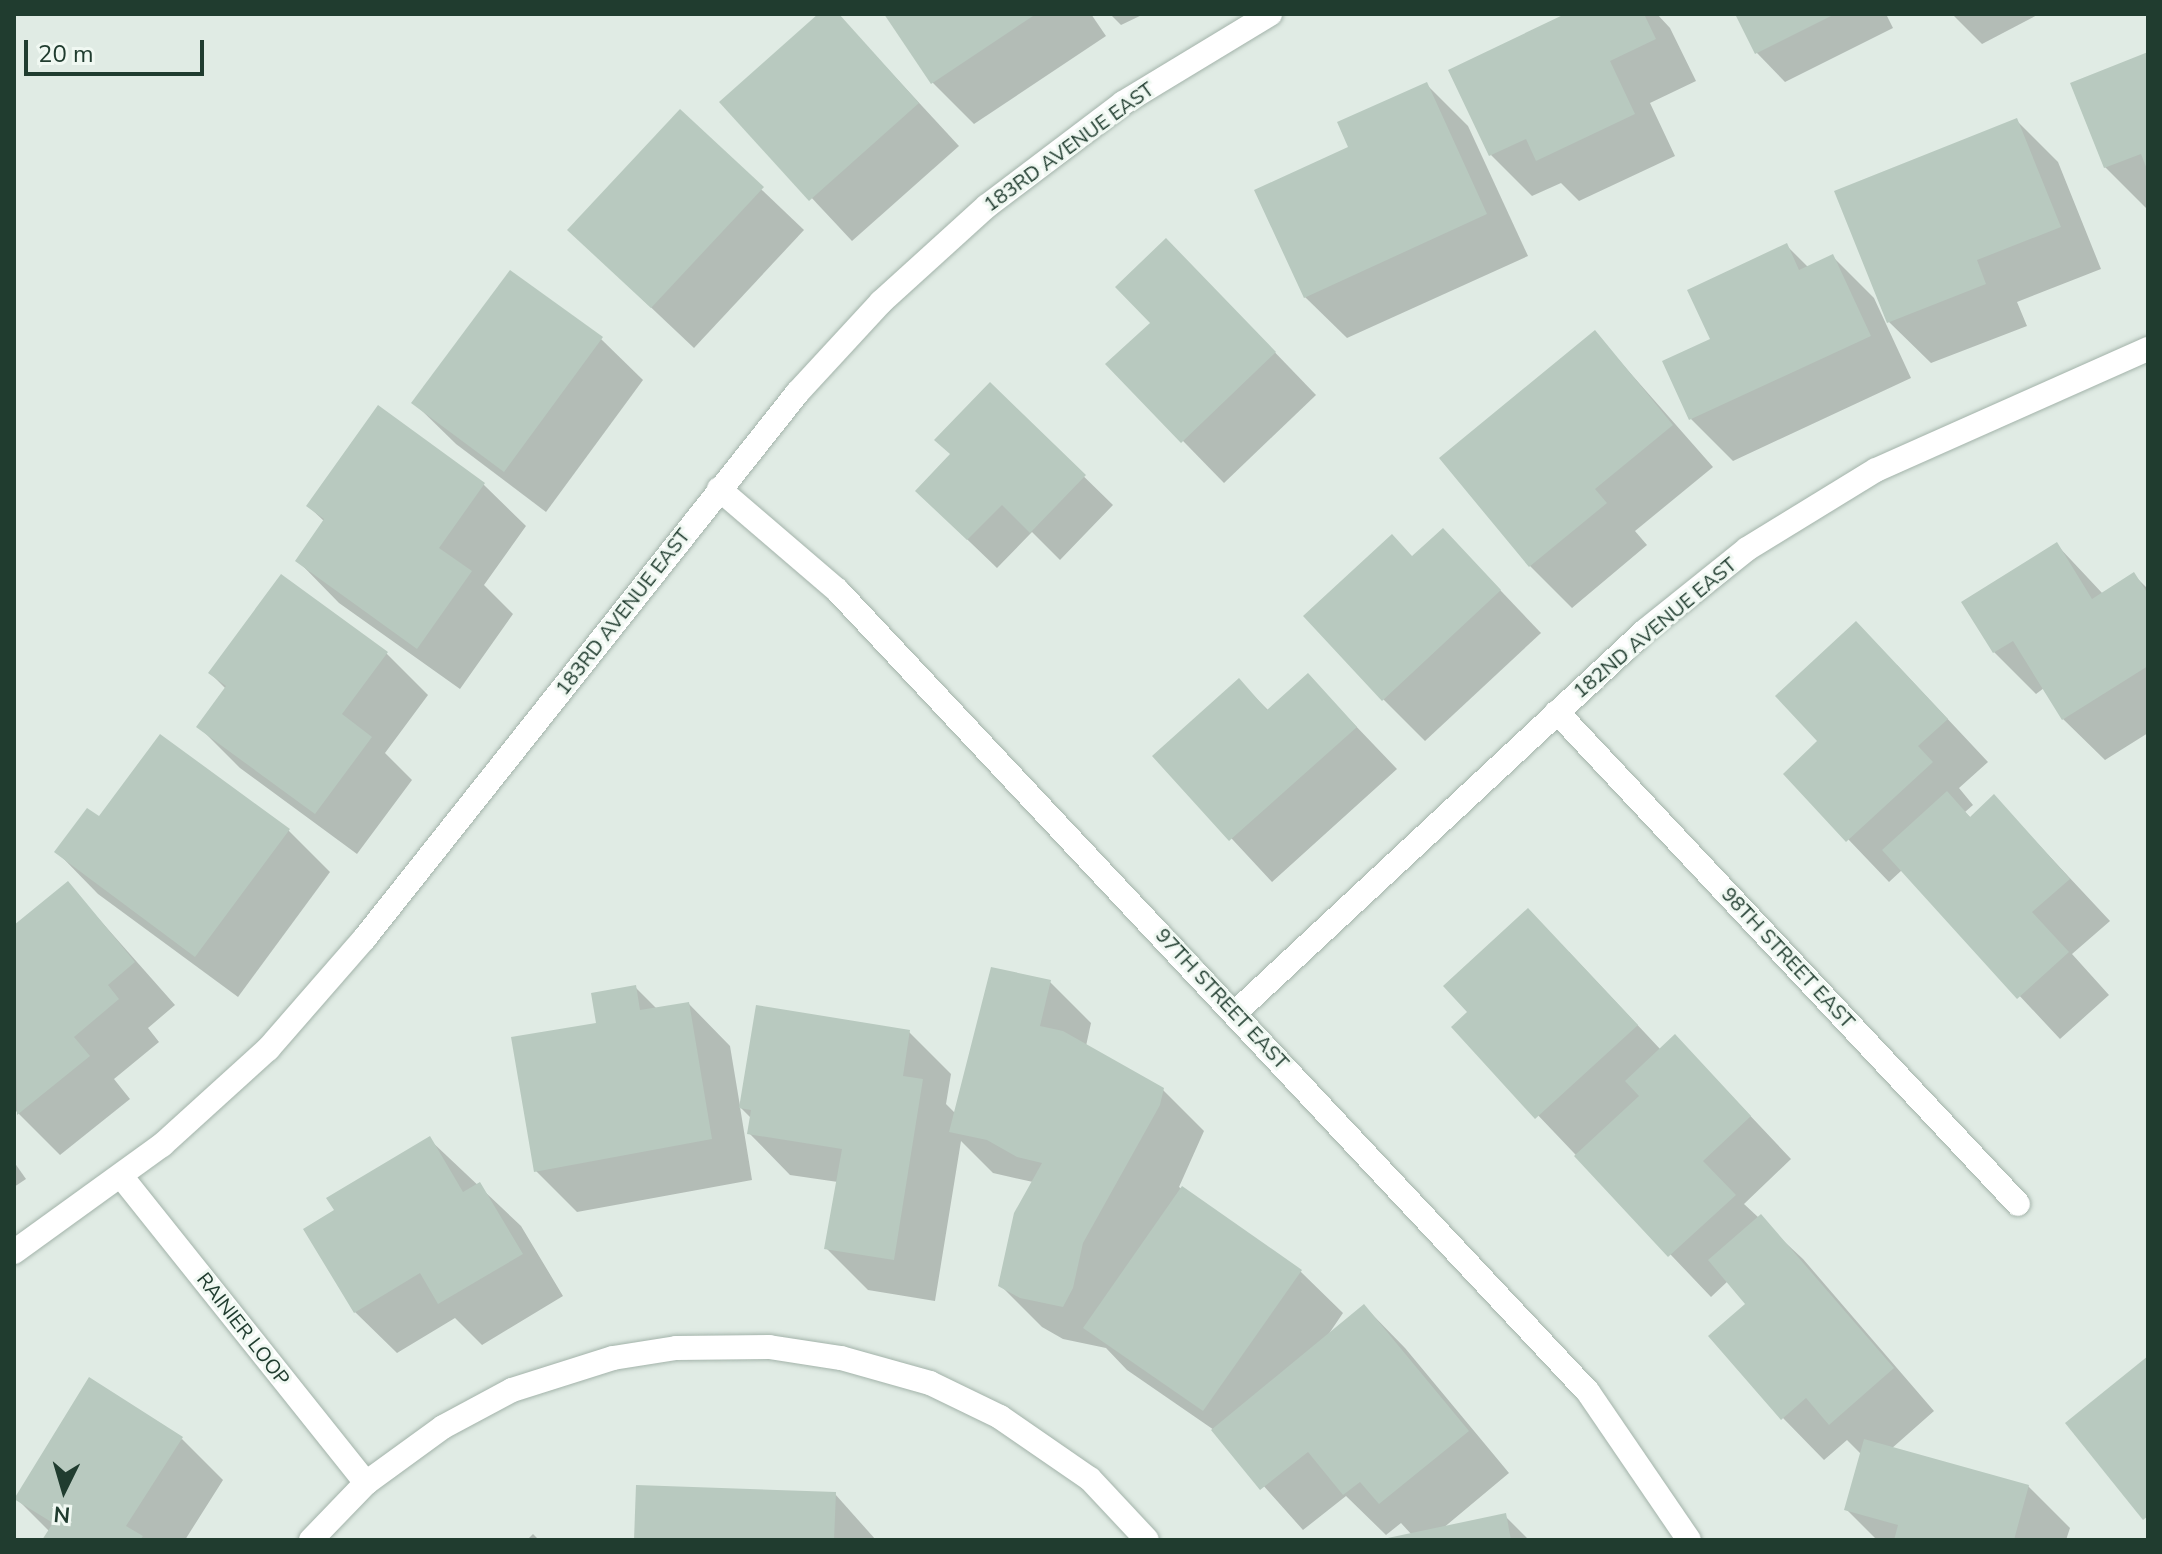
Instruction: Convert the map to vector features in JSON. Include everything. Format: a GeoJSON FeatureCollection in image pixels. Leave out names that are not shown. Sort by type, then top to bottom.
{"type":"FeatureCollection","features":[{"type":"Feature","properties":{"kind":"street","name":"183RD AVENUE EAST"},"geometry":{"type":"LineString","coordinates":[[14,1252],[121,1176],[268,1049],[355,950],[798,392],[881,302],[987,206],[1123,103],[1270,14]]}},
{"type":"Feature","properties":{"kind":"street","name":"182ND AVENUE EAST"},"geometry":{"type":"LineString","coordinates":[[1235,1013],[1646,630],[1747,549],[1876,470],[2148,349]]}},
{"type":"Feature","properties":{"kind":"street","name":"97TH STREET EAST"},"geometry":{"type":"LineString","coordinates":[[719,489],[837,590],[1588,1392],[1689,1540]]}},
{"type":"Feature","properties":{"kind":"street","name":"98TH STREET EAST"},"geometry":{"type":"LineString","coordinates":[[1557,712],[2018,1204]]}},
{"type":"Feature","properties":{"kind":"street","name":"RAINIER LOOP"},"geometry":{"type":"LineString","coordinates":[[121,1176],[366,1483]]}},
{"type":"Feature","properties":{"kind":"street"},"geometry":{"type":"LineString","coordinates":[[311,1540],[366,1483],[443,1427],[512,1390],[613,1358],[676,1348],[769,1347],[841,1358],[930,1383],[1000,1417],[1090,1479],[1147,1540]]}},
{"type":"Feature","properties":{"kind":"building"},"geometry":{"type":"Polygon","coordinates":[[[818,14],[839,14],[919,103],[809,201],[719,102],[818,14]]]}},
{"type":"Feature","properties":{"kind":"building"},"geometry":{"type":"Polygon","coordinates":[[[884,14],[1036,14],[931,84],[884,14]]]}},
{"type":"Feature","properties":{"kind":"building"},"geometry":{"type":"Polygon","coordinates":[[[1565,14],[1644,14],[1656,39],[1610,61],[1635,114],[1536,161],[1526,139],[1489,156],[1448,70],[1565,14]]]}},
{"type":"Feature","properties":{"kind":"building"},"geometry":{"type":"Polygon","coordinates":[[[1735,14],[1835,14],[1755,54],[1735,14]]]}},
{"type":"Feature","properties":{"kind":"building"},"geometry":{"type":"Polygon","coordinates":[[[2148,52],[2148,172],[2141,154],[2104,168],[2070,83],[2148,52]]]}},
{"type":"Feature","properties":{"kind":"building"},"geometry":{"type":"Polygon","coordinates":[[[1427,82],[1487,214],[1304,298],[1254,190],[1348,147],[1337,122],[1427,82]]]}},
{"type":"Feature","properties":{"kind":"building"},"geometry":{"type":"Polygon","coordinates":[[[680,109],[764,187],[651,308],[567,230],[680,109]]]}},
{"type":"Feature","properties":{"kind":"building"},"geometry":{"type":"Polygon","coordinates":[[[2017,118],[2061,227],[1977,260],[1986,284],[1887,323],[1834,191],[2017,118]]]}},
{"type":"Feature","properties":{"kind":"building"},"geometry":{"type":"Polygon","coordinates":[[[1166,238],[1276,352],[1181,443],[1105,364],[1150,323],[1115,287],[1166,238]]]}},
{"type":"Feature","properties":{"kind":"building"},"geometry":{"type":"Polygon","coordinates":[[[1787,243],[1799,270],[1833,254],[1871,336],[1689,420],[1662,361],[1710,339],[1687,290],[1787,243]]]}},
{"type":"Feature","properties":{"kind":"building"},"geometry":{"type":"Polygon","coordinates":[[[510,270],[603,337],[504,472],[411,403],[510,270]]]}},
{"type":"Feature","properties":{"kind":"building"},"geometry":{"type":"Polygon","coordinates":[[[1595,330],[1673,425],[1595,489],[1607,503],[1529,567],[1439,458],[1595,330]]]}},
{"type":"Feature","properties":{"kind":"building"},"geometry":{"type":"Polygon","coordinates":[[[990,382],[1086,475],[1030,533],[1002,505],[967,540],[915,491],[950,454],[934,440],[990,382]]]}},
{"type":"Feature","properties":{"kind":"building"},"geometry":{"type":"Polygon","coordinates":[[[378,405],[485,483],[439,548],[472,571],[417,649],[295,561],[324,519],[306,506],[378,405]]]}},
{"type":"Feature","properties":{"kind":"building"},"geometry":{"type":"Polygon","coordinates":[[[1443,528],[1501,590],[1382,701],[1303,616],[1392,534],[1412,556],[1443,528]]]}},
{"type":"Feature","properties":{"kind":"building"},"geometry":{"type":"Polygon","coordinates":[[[2057,542],[2092,599],[2134,572],[2148,594],[2148,666],[2062,720],[2013,641],[1993,653],[1961,602],[2057,542]]]}},
{"type":"Feature","properties":{"kind":"building"},"geometry":{"type":"Polygon","coordinates":[[[281,574],[388,652],[342,714],[372,737],[315,814],[196,727],[226,686],[208,673],[281,574]]]}},
{"type":"Feature","properties":{"kind":"building"},"geometry":{"type":"Polygon","coordinates":[[[1856,621],[1948,719],[1918,746],[1933,762],[1846,842],[1783,774],[1817,741],[1775,696],[1856,621]]]}},
{"type":"Feature","properties":{"kind":"building"},"geometry":{"type":"Polygon","coordinates":[[[1308,673],[1357,727],[1229,841],[1152,756],[1239,678],[1267,710],[1308,673]]]}},
{"type":"Feature","properties":{"kind":"building"},"geometry":{"type":"Polygon","coordinates":[[[160,734],[290,829],[195,957],[54,852],[87,808],[99,816],[160,734]]]}},
{"type":"Feature","properties":{"kind":"building"},"geometry":{"type":"Polygon","coordinates":[[[1947,791],[1970,817],[1994,794],[2070,879],[2032,912],[2069,952],[2017,999],[1882,850],[1947,791]]]}},
{"type":"Feature","properties":{"kind":"building"},"geometry":{"type":"Polygon","coordinates":[[[68,881],[135,962],[108,985],[119,999],[74,1037],[90,1056],[17,1115],[14,925],[68,881]]]}},
{"type":"Feature","properties":{"kind":"building"},"geometry":{"type":"Polygon","coordinates":[[[1528,908],[1638,1025],[1535,1119],[1451,1027],[1467,1012],[1443,986],[1528,908]]]}},
{"type":"Feature","properties":{"kind":"building"},"geometry":{"type":"Polygon","coordinates":[[[991,967],[1051,980],[1040,1026],[1063,1031],[1164,1088],[1160,1105],[1083,1243],[1073,1288],[1063,1307],[1020,1298],[998,1286],[1014,1213],[1042,1163],[1017,1157],[987,1140],[949,1132],[991,967]]]}},
{"type":"Feature","properties":{"kind":"building"},"geometry":{"type":"Polygon","coordinates":[[[636,985],[640,1010],[689,1002],[712,1139],[534,1172],[511,1037],[596,1023],[591,993],[636,985]]]}},
{"type":"Feature","properties":{"kind":"building"},"geometry":{"type":"Polygon","coordinates":[[[756,1005],[910,1030],[903,1076],[923,1079],[894,1260],[824,1249],[842,1149],[747,1134],[751,1110],[739,1108],[756,1005]]]}},
{"type":"Feature","properties":{"kind":"building"},"geometry":{"type":"Polygon","coordinates":[[[1675,1034],[1751,1116],[1703,1161],[1736,1195],[1668,1257],[1574,1156],[1639,1096],[1625,1081],[1675,1034]]]}},
{"type":"Feature","properties":{"kind":"building"},"geometry":{"type":"Polygon","coordinates":[[[430,1136],[463,1192],[480,1182],[523,1254],[438,1304],[420,1273],[354,1313],[303,1229],[334,1210],[326,1198],[430,1136]]]}},
{"type":"Feature","properties":{"kind":"building"},"geometry":{"type":"Polygon","coordinates":[[[1182,1186],[1302,1270],[1203,1411],[1083,1328],[1182,1186]]]}},
{"type":"Feature","properties":{"kind":"building"},"geometry":{"type":"Polygon","coordinates":[[[1761,1214],[1894,1368],[1829,1425],[1806,1398],[1781,1420],[1708,1336],[1745,1304],[1708,1260],[1761,1214]]]}},
{"type":"Feature","properties":{"kind":"building"},"geometry":{"type":"Polygon","coordinates":[[[1364,1304],[1469,1431],[1379,1504],[1360,1482],[1343,1495],[1308,1452],[1260,1490],[1211,1430],[1364,1304]]]}},
{"type":"Feature","properties":{"kind":"building"},"geometry":{"type":"Polygon","coordinates":[[[2148,1356],[2148,1516],[2143,1520],[2065,1423],[2148,1356]]]}},
{"type":"Feature","properties":{"kind":"building"},"geometry":{"type":"Polygon","coordinates":[[[89,1377],[183,1437],[126,1526],[143,1536],[140,1540],[42,1540],[53,1523],[14,1499],[89,1377]]]}},
{"type":"Feature","properties":{"kind":"building"},"geometry":{"type":"Polygon","coordinates":[[[1864,1439],[2029,1485],[2014,1540],[1894,1540],[1898,1525],[1844,1510],[1864,1439]]]}},
{"type":"Feature","properties":{"kind":"building"},"geometry":{"type":"Polygon","coordinates":[[[636,1485],[836,1492],[834,1540],[634,1540],[636,1485]]]}},
{"type":"Feature","properties":{"kind":"building"},"geometry":{"type":"Polygon","coordinates":[[[1506,1513],[1511,1540],[1383,1539],[1506,1513]]]}}]}
